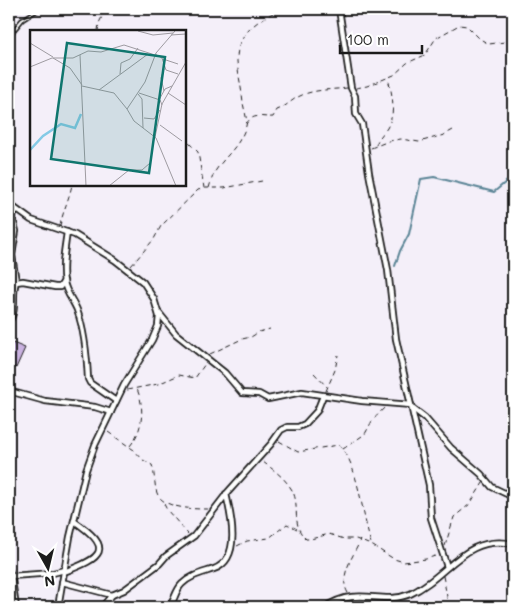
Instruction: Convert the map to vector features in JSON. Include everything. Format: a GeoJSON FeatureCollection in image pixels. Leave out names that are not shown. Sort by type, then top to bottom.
{"type":"FeatureCollection","features":[{"type":"Feature","properties":{"kind":"street"},"geometry":{"type":"LineString","coordinates":[[339,9],[351,88],[355,96],[356,114],[362,124],[369,173],[388,270],[396,339],[430,492],[431,518],[447,566]]}},
{"type":"Feature","properties":{"kind":"street"},"geometry":{"type":"LineString","coordinates":[[9,204],[31,220],[60,229],[96,246],[143,282],[154,299],[159,312],[176,334],[231,379],[242,393],[259,394],[268,398],[302,392],[411,407],[492,487],[513,497]]}},
{"type":"Feature","properties":{"kind":"street"},"geometry":{"type":"LineString","coordinates":[[9,321],[14,311],[16,282],[12,256],[16,230],[10,212],[16,210]]}},
{"type":"Feature","properties":{"kind":"street"},"geometry":{"type":"LineString","coordinates":[[67,232],[64,281],[67,292],[77,310],[82,329],[88,379],[90,383],[116,402]]}},
{"type":"Feature","properties":{"kind":"street"},"geometry":{"type":"LineString","coordinates":[[16,282],[23,281],[60,287],[64,281]]}},
{"type":"Feature","properties":{"kind":"street"},"geometry":{"type":"LineString","coordinates":[[58,607],[74,521],[86,470],[122,390],[152,340],[158,326],[159,312]]}},
{"type":"Feature","properties":{"kind":"street"},"geometry":{"type":"LineString","coordinates":[[9,391],[45,401],[95,407],[111,412]]}},
{"type":"Feature","properties":{"kind":"street"},"geometry":{"type":"LineString","coordinates":[[102,607],[112,595],[124,590],[191,538],[226,494],[284,428],[298,427],[305,424],[317,411],[323,396]]}},
{"type":"Feature","properties":{"kind":"street"},"geometry":{"type":"LineString","coordinates":[[169,607],[175,593],[183,583],[193,576],[220,566],[230,551],[232,521],[226,494]]}},
{"type":"Feature","properties":{"kind":"street"},"geometry":{"type":"LineString","coordinates":[[11,576],[64,571],[88,562],[97,556],[100,552],[96,540],[74,521]]}},
{"type":"Feature","properties":{"kind":"street"},"geometry":{"type":"LineString","coordinates":[[325,607],[334,601],[350,596],[404,596],[423,587],[463,554],[483,544],[496,542],[513,544]]}},
{"type":"Feature","properties":{"kind":"street"},"geometry":{"type":"LineString","coordinates":[[9,571],[15,607]]}},
{"type":"Feature","properties":{"kind":"street"},"geometry":{"type":"LineString","coordinates":[[62,582],[112,595]]}},
{"type":"Feature","properties":{"kind":"street"},"geometry":{"type":"LineString","coordinates":[[10,604],[15,607]]}},
{"type":"Feature","properties":{"kind":"lane"},"geometry":{"type":"LineString","coordinates":[[9,36],[22,20],[39,9]]}},
{"type":"Feature","properties":{"kind":"path"},"geometry":{"type":"LineString","coordinates":[[98,30],[103,15],[100,9]]}},
{"type":"Feature","properties":{"kind":"path"},"geometry":{"type":"LineString","coordinates":[[246,124],[237,62],[240,45],[250,27],[262,18],[282,9]]}},
{"type":"Feature","properties":{"kind":"path"},"geometry":{"type":"LineString","coordinates":[[305,9],[314,11],[328,9]]}},
{"type":"Feature","properties":{"kind":"path"},"geometry":{"type":"LineString","coordinates":[[209,188],[217,168],[232,152],[246,124],[255,116],[274,117],[277,110],[285,108],[292,100],[303,94],[367,86],[388,78],[407,63],[421,58],[436,38],[459,25],[467,26],[480,40],[489,44],[513,41]]}},
{"type":"Feature","properties":{"kind":"path"},"geometry":{"type":"LineString","coordinates":[[376,146],[388,126],[393,108],[393,97],[388,78]]}},
{"type":"Feature","properties":{"kind":"path"},"geometry":{"type":"LineString","coordinates":[[366,152],[376,146],[401,139],[419,142],[441,136],[453,130]]}},
{"type":"Feature","properties":{"kind":"path"},"geometry":{"type":"LineString","coordinates":[[189,143],[198,152],[204,188]]}},
{"type":"Feature","properties":{"kind":"path"},"geometry":{"type":"LineString","coordinates":[[128,271],[154,239],[161,226],[174,215],[192,194],[204,188],[224,188],[262,181]]}},
{"type":"Feature","properties":{"kind":"path"},"geometry":{"type":"LineString","coordinates":[[60,229],[63,210],[70,197],[72,186]]}},
{"type":"Feature","properties":{"kind":"path"},"geometry":{"type":"LineString","coordinates":[[122,390],[158,384],[179,375],[195,378],[209,355],[214,354],[220,348],[270,328]]}},
{"type":"Feature","properties":{"kind":"path"},"geometry":{"type":"LineString","coordinates":[[323,396],[336,370],[338,355]]}},
{"type":"Feature","properties":{"kind":"path"},"geometry":{"type":"LineString","coordinates":[[314,373],[327,387]]}},
{"type":"Feature","properties":{"kind":"path"},"geometry":{"type":"LineString","coordinates":[[130,447],[137,434],[142,414],[142,400],[137,388]]}},
{"type":"Feature","properties":{"kind":"path"},"geometry":{"type":"LineString","coordinates":[[343,449],[365,434],[372,421],[389,404]]}},
{"type":"Feature","properties":{"kind":"path"},"geometry":{"type":"LineString","coordinates":[[104,428],[111,435],[130,447],[143,460],[152,465],[158,494],[165,507],[191,538]]}},
{"type":"Feature","properties":{"kind":"path"},"geometry":{"type":"LineString","coordinates":[[275,439],[298,452],[338,445],[343,449],[353,468],[373,546]]}},
{"type":"Feature","properties":{"kind":"path"},"geometry":{"type":"LineString","coordinates":[[258,458],[280,475],[292,490],[296,504],[298,529]]}},
{"type":"Feature","properties":{"kind":"path"},"geometry":{"type":"LineString","coordinates":[[230,551],[247,541],[273,536],[287,524],[298,529],[307,539],[328,534],[360,541],[373,546],[384,555],[404,562],[426,559],[442,552],[450,536],[454,517],[474,500],[485,478]]}},
{"type":"Feature","properties":{"kind":"path"},"geometry":{"type":"LineString","coordinates":[[164,502],[170,505],[196,509],[216,508]]}},
{"type":"Feature","properties":{"kind":"path"},"geometry":{"type":"LineString","coordinates":[[350,596],[345,588],[344,580],[360,541]]}},
{"type":"Feature","properties":{"kind":"path"},"geometry":{"type":"LineString","coordinates":[[441,571],[445,580],[448,607]]}},
{"type":"Feature","properties":{"kind":"building"},"geometry":{"type":"Polygon","coordinates":[[[13,343],[25,348],[16,368],[9,365],[9,353],[13,343]]]}},
{"type":"Feature","properties":{"kind":"waterway"},"geometry":{"type":"LineString","coordinates":[[395,266],[409,234],[421,179],[434,177],[494,192],[513,176]]}}]}
